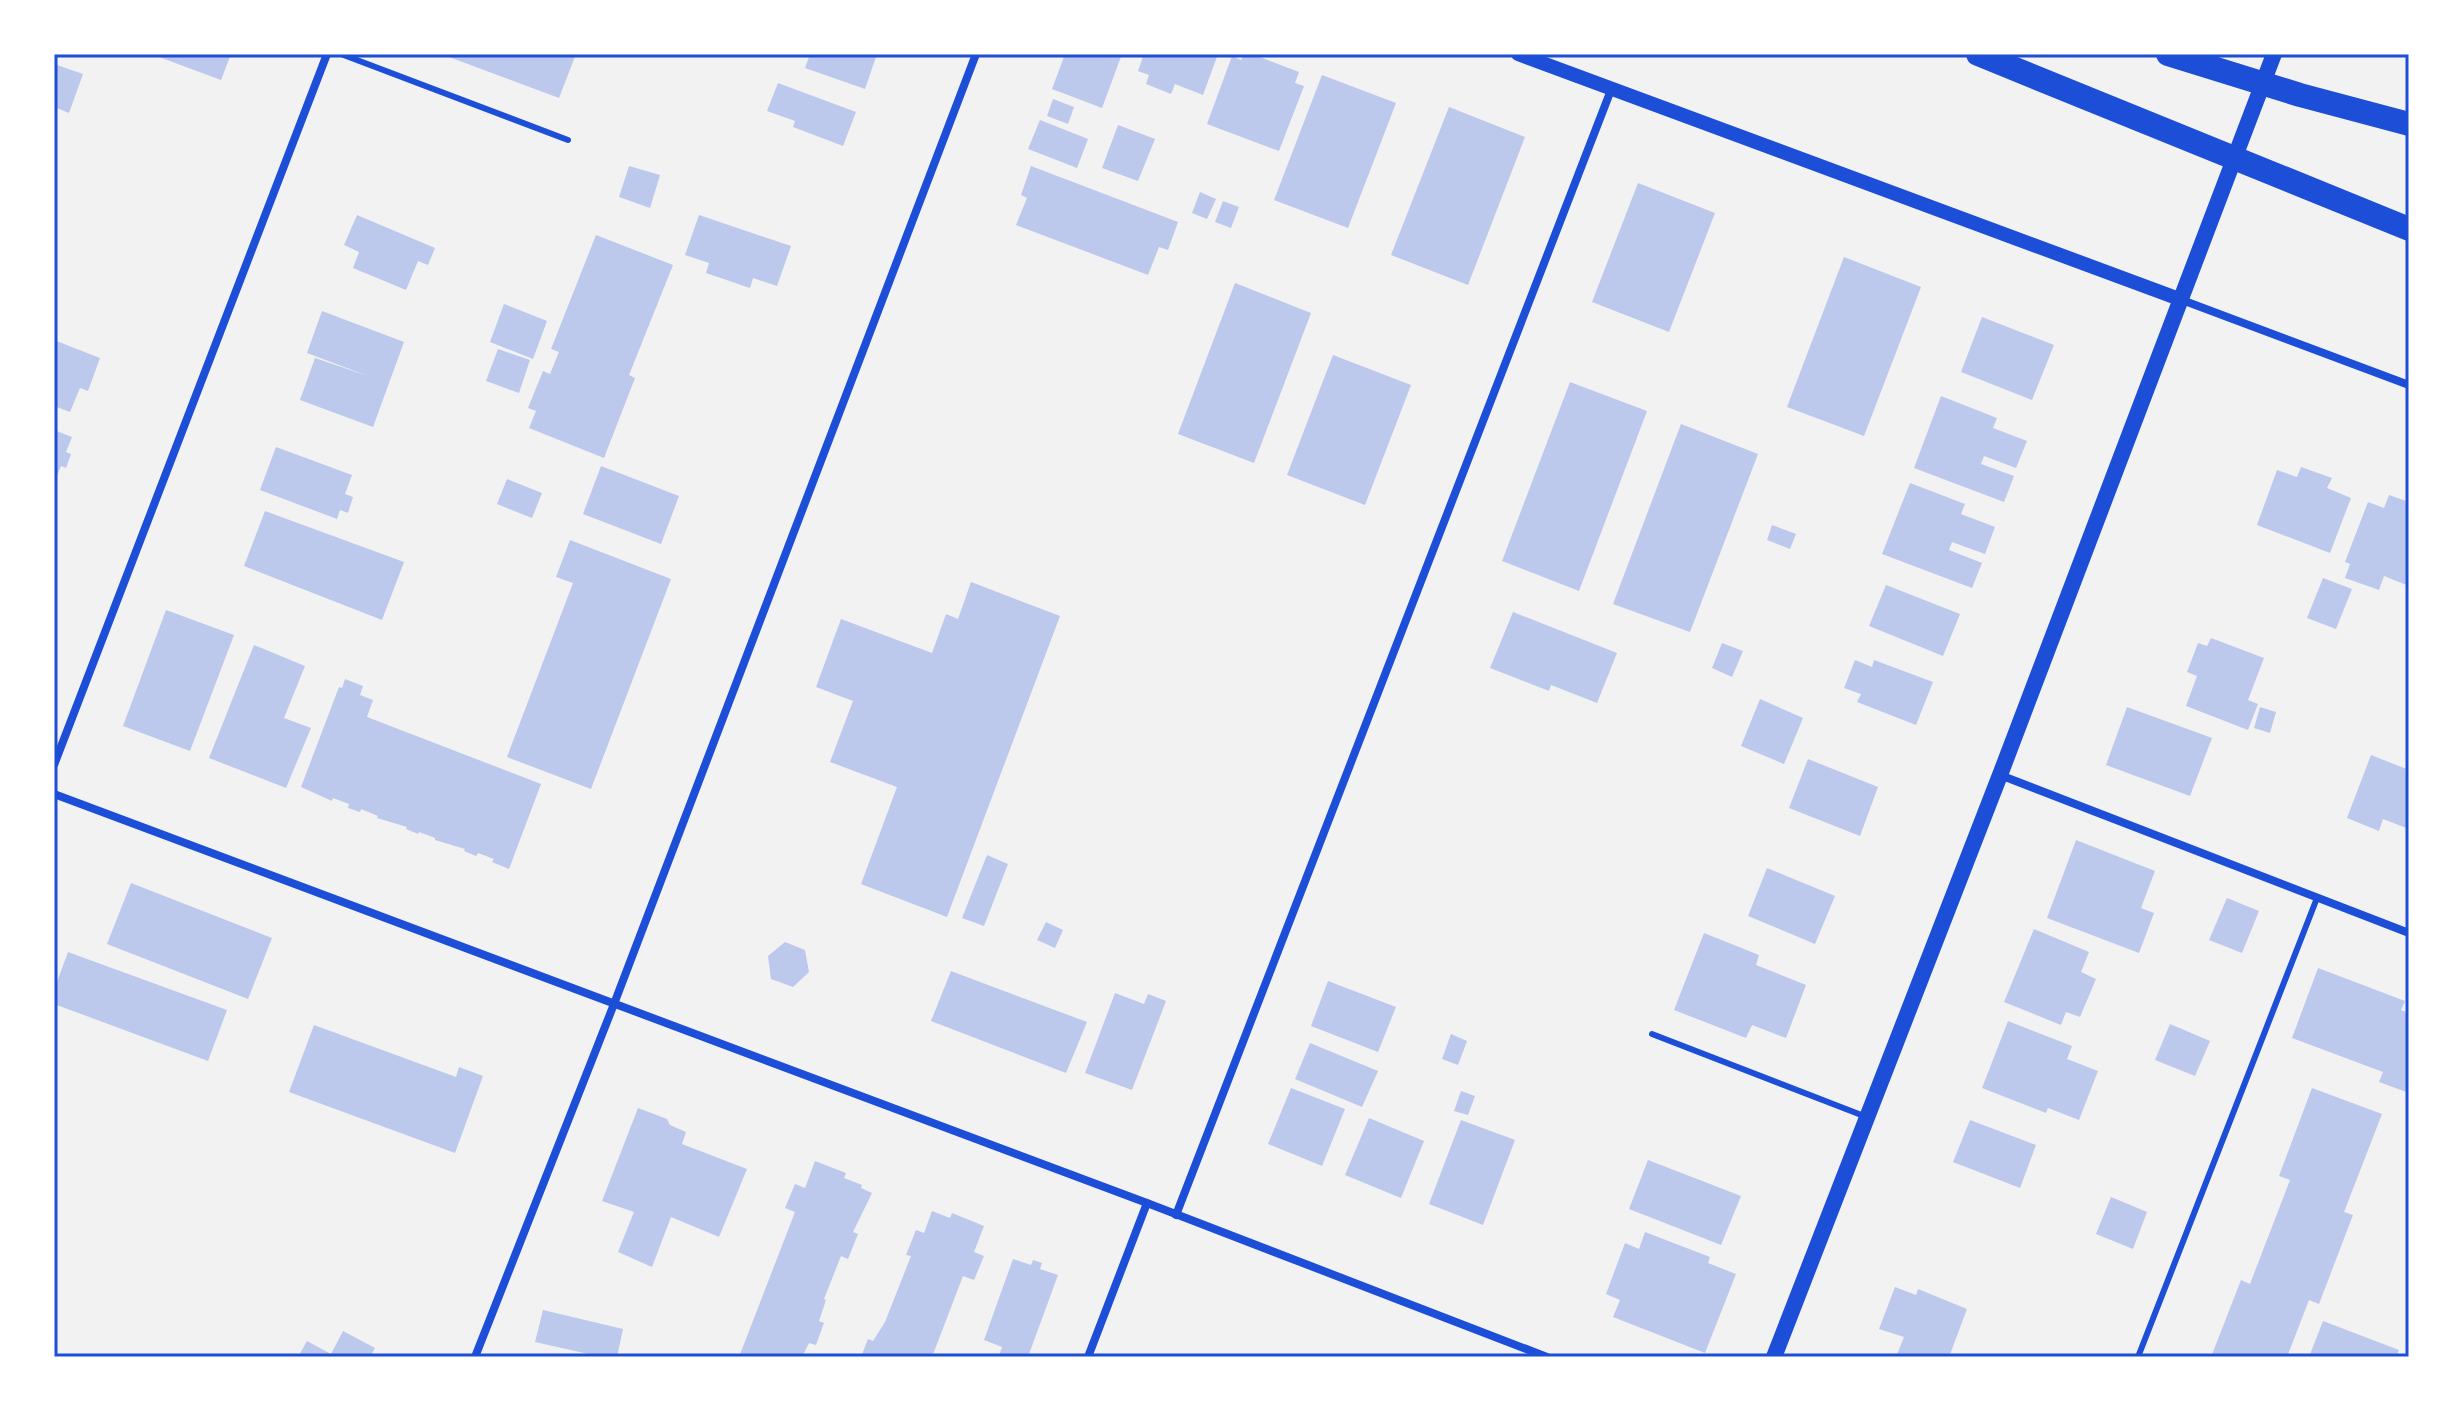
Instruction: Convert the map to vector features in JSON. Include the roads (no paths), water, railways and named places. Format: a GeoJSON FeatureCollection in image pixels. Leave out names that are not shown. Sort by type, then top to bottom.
{"type":"FeatureCollection","features":[{"type":"Feature","properties":{"kind":"highway"},"geometry":{"type":"LineString","coordinates":[[1978,54],[2409,229]]}},
{"type":"Feature","properties":{"kind":"highway"},"geometry":{"type":"LineString","coordinates":[[2168,54],[2300,95],[2409,124]]}},
{"type":"Feature","properties":{"kind":"main road"},"geometry":{"type":"LineString","coordinates":[[1774,1357],[2000,775],[2274,54]]}},
{"type":"Feature","properties":{"kind":"street"},"geometry":{"type":"LineString","coordinates":[[54,765],[327,54]]}},
{"type":"Feature","properties":{"kind":"street"},"geometry":{"type":"LineString","coordinates":[[475,1357],[614,1004],[976,54]]}},
{"type":"Feature","properties":{"kind":"street"},"geometry":{"type":"LineString","coordinates":[[1518,54],[2409,385]]}},
{"type":"Feature","properties":{"kind":"street"},"geometry":{"type":"LineString","coordinates":[[1176,1215],[1611,90]]}},
{"type":"Feature","properties":{"kind":"street"},"geometry":{"type":"LineString","coordinates":[[2000,775],[2409,933]]}},
{"type":"Feature","properties":{"kind":"street"},"geometry":{"type":"LineString","coordinates":[[54,794],[1147,1203],[1547,1357]]}},
{"type":"Feature","properties":{"kind":"street"},"geometry":{"type":"LineString","coordinates":[[1088,1357],[1147,1203]]}},
{"type":"Feature","properties":{"kind":"lane"},"geometry":{"type":"LineString","coordinates":[[341,54],[568,140]]}},
{"type":"Feature","properties":{"kind":"lane"},"geometry":{"type":"LineString","coordinates":[[2138,1357],[2317,898]]}},
{"type":"Feature","properties":{"kind":"lane"},"geometry":{"type":"LineString","coordinates":[[1652,1034],[1867,1118]]}}]}
